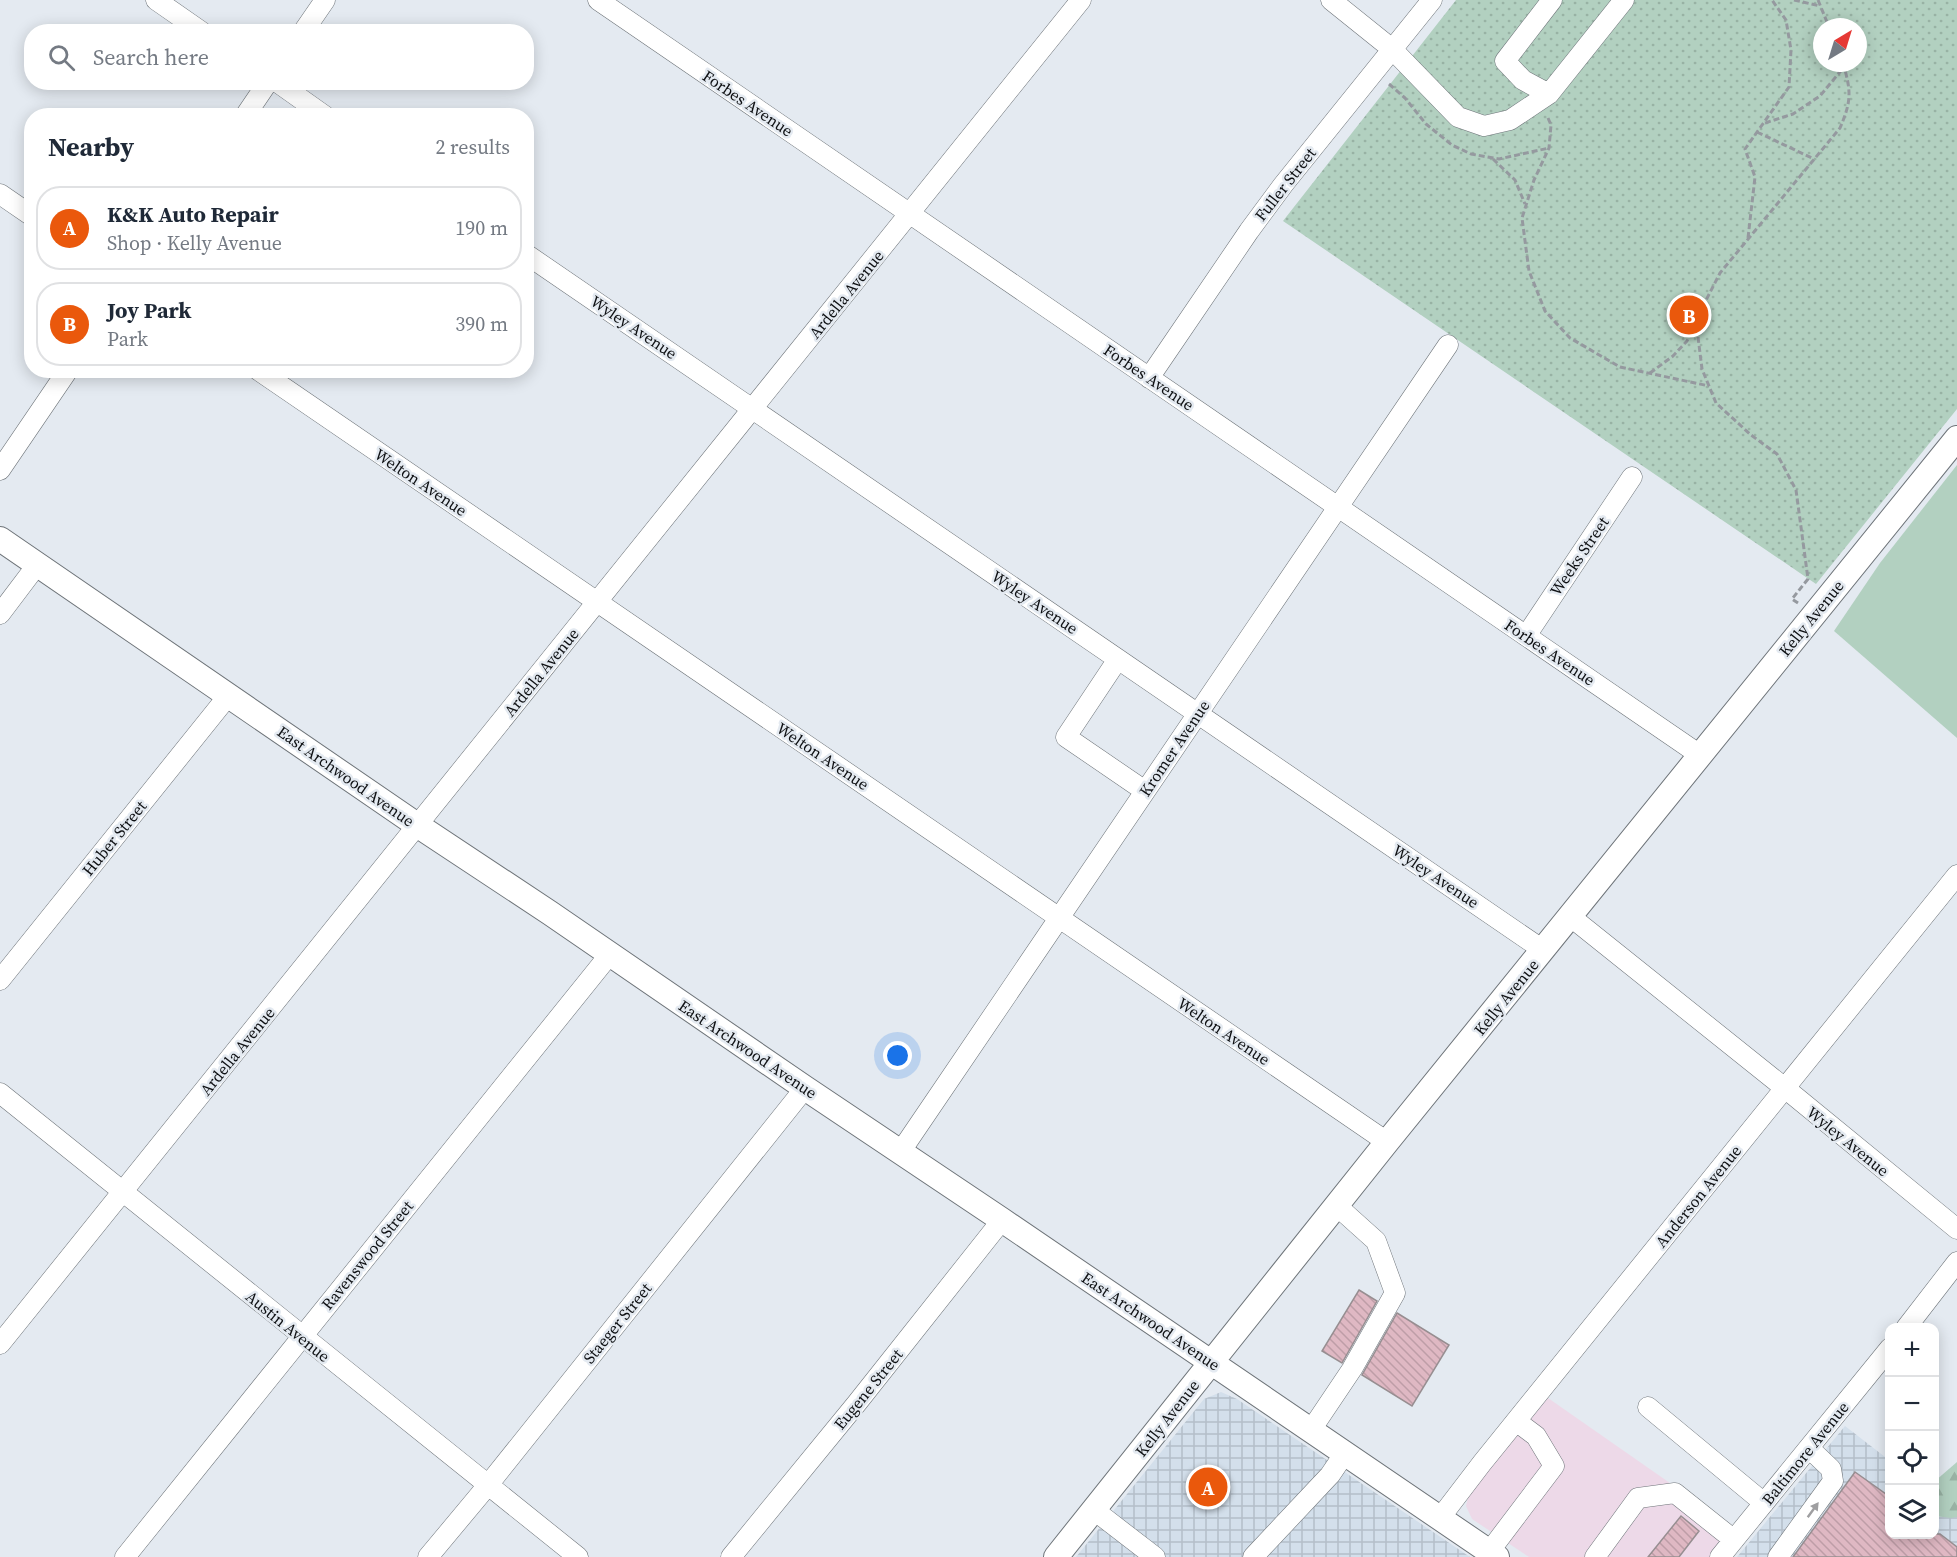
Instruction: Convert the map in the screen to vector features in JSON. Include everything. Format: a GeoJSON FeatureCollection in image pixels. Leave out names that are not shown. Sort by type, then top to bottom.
{"type":"FeatureCollection","features":[{"type":"Feature","properties":{"kind":"main road","name":"Kelly Avenue"},"geometry":{"type":"LineString","coordinates":[[1056,1557],[1387,1142],[1957,438]]}},
{"type":"Feature","properties":{"kind":"main road","name":"East Archwood Avenue"},"geometry":{"type":"LineString","coordinates":[[0,539],[417,825],[1493,1554]]}},
{"type":"Feature","properties":{"kind":"street"},"geometry":{"type":"LineString","coordinates":[[156,0],[190,24]]}},
{"type":"Feature","properties":{"kind":"street"},"geometry":{"type":"LineString","coordinates":[[308,24],[325,0]]}},
{"type":"Feature","properties":{"kind":"street","name":"Forbes Avenue"},"geometry":{"type":"LineString","coordinates":[[598,0],[1700,755]]}},
{"type":"Feature","properties":{"kind":"street","name":"Ardella Avenue"},"geometry":{"type":"LineString","coordinates":[[0,1344],[1081,0]]}},
{"type":"Feature","properties":{"kind":"street"},"geometry":{"type":"LineString","coordinates":[[1331,0],[1392,49],[1458,117],[1484,126],[1510,120],[1544,97],[1624,0]]}},
{"type":"Feature","properties":{"kind":"street","name":"Fuller Street"},"geometry":{"type":"LineString","coordinates":[[1149,378],[1249,231],[1432,0]]}},
{"type":"Feature","properties":{"kind":"street"},"geometry":{"type":"LineString","coordinates":[[1544,97],[1505,61],[1552,0]]}},
{"type":"Feature","properties":{"kind":"street"},"geometry":{"type":"LineString","coordinates":[[250,108],[263,90]]}},
{"type":"Feature","properties":{"kind":"street"},"geometry":{"type":"LineString","coordinates":[[288,90],[314,108]]}},
{"type":"Feature","properties":{"kind":"street"},"geometry":{"type":"LineString","coordinates":[[0,194],[24,210]]}},
{"type":"Feature","properties":{"kind":"street","name":"Wyley Avenue"},"geometry":{"type":"LineString","coordinates":[[534,259],[1543,950]]}},
{"type":"Feature","properties":{"kind":"street","name":"Kromer Avenue"},"geometry":{"type":"LineString","coordinates":[[901,1151],[1448,345]]}},
{"type":"Feature","properties":{"kind":"street"},"geometry":{"type":"LineString","coordinates":[[0,470],[63,378]]}},
{"type":"Feature","properties":{"kind":"street","name":"Welton Avenue"},"geometry":{"type":"LineString","coordinates":[[270,378],[1387,1142]]}},
{"type":"Feature","properties":{"kind":"street","name":"Weeks Street"},"geometry":{"type":"LineString","coordinates":[[1526,636],[1632,477]]}},
{"type":"Feature","properties":{"kind":"street"},"geometry":{"type":"LineString","coordinates":[[0,614],[37,565]]}},
{"type":"Feature","properties":{"kind":"street"},"geometry":{"type":"LineString","coordinates":[[1118,659],[1066,736],[1145,791]]}},
{"type":"Feature","properties":{"kind":"street","name":"Huber Street"},"geometry":{"type":"LineString","coordinates":[[0,980],[228,696]]}},
{"type":"Feature","properties":{"kind":"street","name":"Anderson Avenue"},"geometry":{"type":"LineString","coordinates":[[1440,1518],[1516,1420],[1957,875]]}},
{"type":"Feature","properties":{"kind":"street","name":"Wyley Avenue"},"geometry":{"type":"LineString","coordinates":[[1571,917],[1957,1229]]}},
{"type":"Feature","properties":{"kind":"street","name":"Ravenswood Street"},"geometry":{"type":"LineString","coordinates":[[125,1557],[610,954]]}},
{"type":"Feature","properties":{"kind":"street","name":"Staeger Street"},"geometry":{"type":"LineString","coordinates":[[428,1557],[805,1088]]}},
{"type":"Feature","properties":{"kind":"street","name":"Austin Avenue"},"geometry":{"type":"LineString","coordinates":[[0,1093],[578,1557]]}},
{"type":"Feature","properties":{"kind":"street"},"geometry":{"type":"LineString","coordinates":[[1311,1430],[1352,1369],[1395,1293],[1376,1241],[1337,1206]]}},
{"type":"Feature","properties":{"kind":"street","name":"Eugene Street"},"geometry":{"type":"LineString","coordinates":[[732,1557],[1002,1220]]}},
{"type":"Feature","properties":{"kind":"street"},"geometry":{"type":"LineString","coordinates":[[1910,1323],[1957,1262]]}},
{"type":"Feature","properties":{"kind":"street","name":"Baltimore Avenue"},"geometry":{"type":"LineString","coordinates":[[1720,1557],[1885,1354]]}},
{"type":"Feature","properties":{"kind":"street"},"geometry":{"type":"LineString","coordinates":[[1648,1407],[1764,1503]]}},
{"type":"Feature","properties":{"kind":"street"},"geometry":{"type":"LineString","coordinates":[[1493,1554],[1554,1466],[1536,1436],[1516,1420]]}},
{"type":"Feature","properties":{"kind":"street"},"geometry":{"type":"LineString","coordinates":[[1778,1557],[1833,1481],[1831,1469],[1809,1448]]}},
{"type":"Feature","properties":{"kind":"street"},"geometry":{"type":"LineString","coordinates":[[1253,1557],[1330,1475],[1345,1453]]}},
{"type":"Feature","properties":{"kind":"street"},"geometry":{"type":"LineString","coordinates":[[1595,1557],[1638,1498],[1675,1493],[1734,1540]]}},
{"type":"Feature","properties":{"kind":"street"},"geometry":{"type":"LineString","coordinates":[[1094,1510],[1155,1557]]}},
{"type":"Feature","properties":{"kind":"path"},"geometry":{"type":"LineString","coordinates":[[1748,239],[1755,177],[1745,148],[1789,87],[1791,50],[1786,20],[1772,0]]}},
{"type":"Feature","properties":{"kind":"path"},"geometry":{"type":"LineString","coordinates":[[1794,0],[1820,6]]}},
{"type":"Feature","properties":{"kind":"path"},"geometry":{"type":"LineString","coordinates":[[1818,0],[1825,18]]}},
{"type":"Feature","properties":{"kind":"path"},"geometry":{"type":"LineString","coordinates":[[1763,124],[1793,114],[1820,96],[1838,72]]}},
{"type":"Feature","properties":{"kind":"path"},"geometry":{"type":"LineString","coordinates":[[1650,373],[1673,356],[1687,341],[1720,273],[1840,128],[1849,107],[1849,85],[1845,72]]}},
{"type":"Feature","properties":{"kind":"path"},"geometry":{"type":"LineString","coordinates":[[1544,97],[1551,125],[1549,147],[1534,180],[1521,218],[1529,271],[1545,311],[1570,338],[1620,367],[1709,386]]}},
{"type":"Feature","properties":{"kind":"path"},"geometry":{"type":"LineString","coordinates":[[1757,132],[1814,159]]}},
{"type":"Feature","properties":{"kind":"path"},"geometry":{"type":"LineString","coordinates":[[1492,158],[1515,180],[1526,204]]}},
{"type":"Feature","properties":{"kind":"path"},"geometry":{"type":"LineString","coordinates":[[1702,308],[1698,337],[1702,369],[1716,404],[1751,435],[1778,454],[1796,490],[1808,579],[1792,599],[1814,614]]}},
{"type":"Feature","properties":{"kind":"shaded area"},"geometry":{"type":"Polygon","coordinates":[[[1221,1392],[1237,1399],[1470,1557],[1076,1557],[1204,1399],[1221,1392]]]}},
{"type":"Feature","properties":{"kind":"shaded area"},"geometry":{"type":"Polygon","coordinates":[[[1548,1398],[1733,1527],[1710,1557],[1529,1557],[1472,1519],[1466,1506],[1469,1493],[1548,1398]]]}},
{"type":"Feature","properties":{"kind":"shaded area"},"geometry":{"type":"Polygon","coordinates":[[[1845,1426],[1885,1457],[1885,1539],[1939,1539],[1939,1492],[1957,1478],[1957,1557],[1737,1557],[1845,1426]]]}},
{"type":"Feature","properties":{"kind":"green space"},"geometry":{"type":"Polygon","coordinates":[[[1456,0],[1957,0],[1957,409],[1816,584],[1283,221],[1456,0]]]}},
{"type":"Feature","properties":{"kind":"green space"},"geometry":{"type":"Polygon","coordinates":[[[1957,465],[1957,738],[1834,631],[1880,563],[1957,465]]]}},
{"type":"Feature","properties":{"kind":"green space"},"geometry":{"type":"Polygon","coordinates":[[[1957,1462],[1957,1517],[1939,1516],[1939,1478],[1957,1462]]]}},
{"type":"Feature","properties":{"kind":"building"},"geometry":{"type":"Polygon","coordinates":[[[1359,1290],[1377,1301],[1342,1363],[1322,1351],[1359,1290]]]}},
{"type":"Feature","properties":{"kind":"building"},"geometry":{"type":"Polygon","coordinates":[[[1397,1313],[1449,1345],[1412,1406],[1362,1375],[1397,1313]]]}},
{"type":"Feature","properties":{"kind":"building"},"geometry":{"type":"Polygon","coordinates":[[[1855,1472],[1885,1493],[1885,1539],[1939,1539],[1940,1534],[1957,1547],[1957,1557],[1793,1557],[1855,1472]]]}},
{"type":"Feature","properties":{"kind":"building"},"geometry":{"type":"Polygon","coordinates":[[[1681,1516],[1699,1531],[1679,1557],[1648,1557],[1681,1516]]]}},
{"type":"Feature","properties":{"kind":"place","name":"Joy Park"},"geometry":{"type":"Point","coordinates":[1689,315]}},
{"type":"Feature","properties":{"kind":"place","name":"K&K Auto Repair"},"geometry":{"type":"Point","coordinates":[1208,1487]}}]}
